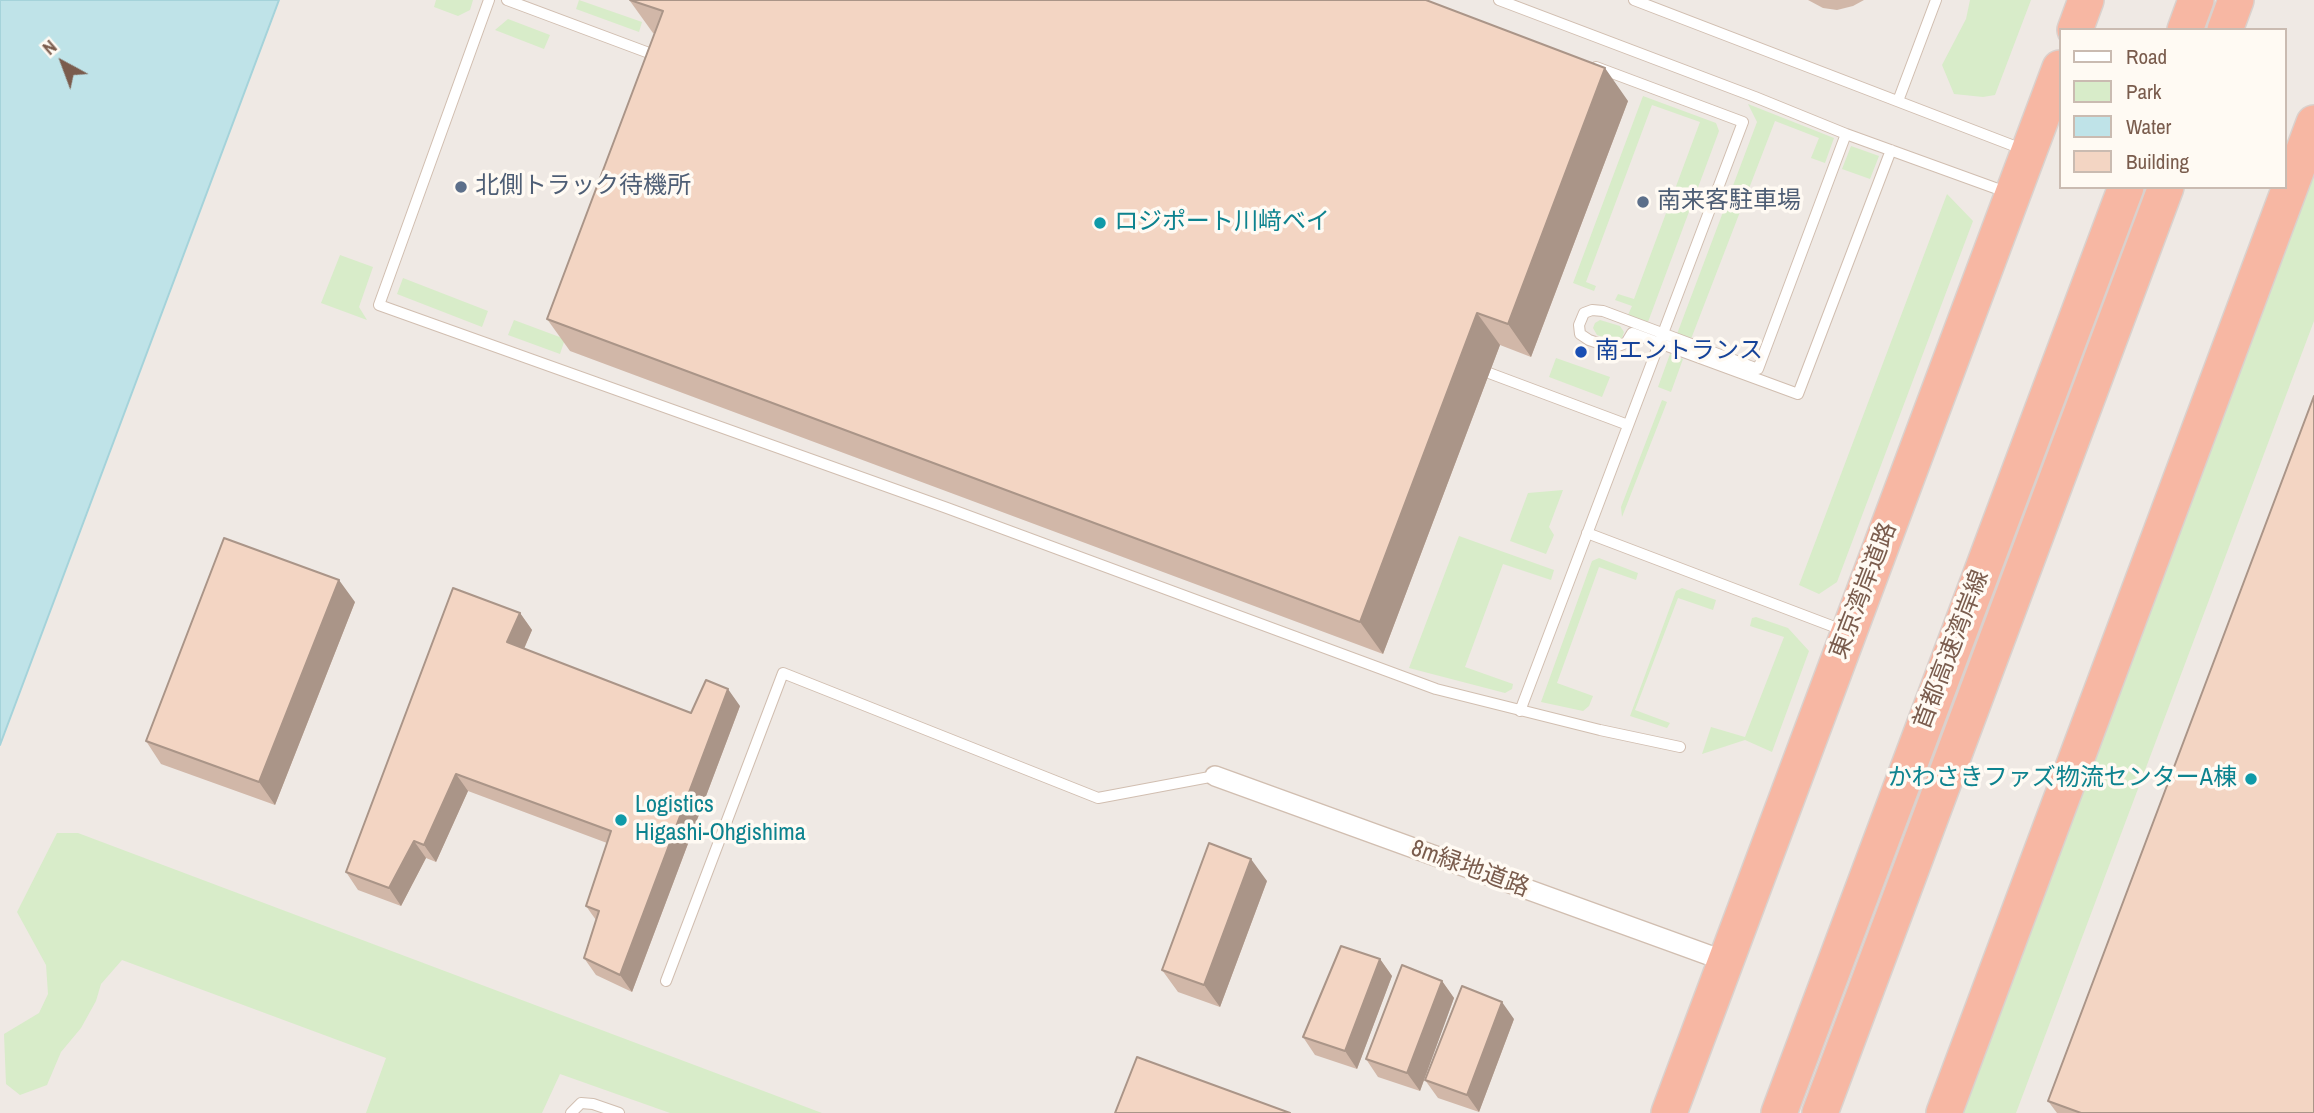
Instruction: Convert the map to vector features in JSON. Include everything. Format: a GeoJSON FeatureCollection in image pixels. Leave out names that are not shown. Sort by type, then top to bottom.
{"type":"FeatureCollection","features":[{"type":"Feature","properties":{"kind":"highway"},"geometry":{"type":"LineString","coordinates":[[2076,28],[2086,0]]}},
{"type":"Feature","properties":{"kind":"highway"},"geometry":{"type":"LineString","coordinates":[[2186,28],[2196,0]]}},
{"type":"Feature","properties":{"kind":"highway"},"geometry":{"type":"LineString","coordinates":[[2225,28],[2236,0]]}},
{"type":"Feature","properties":{"kind":"highway","name":"東京湾岸道路"},"geometry":{"type":"LineString","coordinates":[[1669,1113],[2058,73]]}},
{"type":"Feature","properties":{"kind":"highway"},"geometry":{"type":"LineString","coordinates":[[1944,1113],[2314,123]]}},
{"type":"Feature","properties":{"kind":"highway","name":"首都高速湾岸線"},"geometry":{"type":"LineString","coordinates":[[1779,1113],[2125,189]]}},
{"type":"Feature","properties":{"kind":"highway","name":"首都高速湾岸線"},"geometry":{"type":"LineString","coordinates":[[1820,1113],[2165,189]]}},
{"type":"Feature","properties":{"kind":"street","name":"8m緑地道路"},"geometry":{"type":"LineString","coordinates":[[1215,776],[1725,961]]}},
{"type":"Feature","properties":{"kind":"lane"},"geometry":{"type":"LineString","coordinates":[[489,0],[379,305],[947,508],[1436,689],[1680,747]]}},
{"type":"Feature","properties":{"kind":"lane"},"geometry":{"type":"LineString","coordinates":[[507,0],[666,60]]}},
{"type":"Feature","properties":{"kind":"lane"},"geometry":{"type":"LineString","coordinates":[[1499,0],[1846,134],[2013,195]]}},
{"type":"Feature","properties":{"kind":"lane"},"geometry":{"type":"LineString","coordinates":[[1634,0],[2029,152]]}},
{"type":"Feature","properties":{"kind":"lane"},"geometry":{"type":"LineString","coordinates":[[1898,100],[1936,0]]}},
{"type":"Feature","properties":{"kind":"lane"},"geometry":{"type":"LineString","coordinates":[[1520,711],[1743,122],[1587,63]]}},
{"type":"Feature","properties":{"kind":"lane"},"geometry":{"type":"LineString","coordinates":[[1846,134],[1758,369],[1661,338],[1632,333],[1626,343],[1613,348],[1580,334],[1579,325],[1584,313],[1592,310],[1603,312],[1661,338],[1798,394],[1891,150]]}},
{"type":"Feature","properties":{"kind":"lane"},"geometry":{"type":"LineString","coordinates":[[1489,373],[1628,425]]}},
{"type":"Feature","properties":{"kind":"lane"},"geometry":{"type":"LineString","coordinates":[[1587,533],[1849,632]]}},
{"type":"Feature","properties":{"kind":"lane"},"geometry":{"type":"LineString","coordinates":[[666,981],[783,673],[1098,798],[1215,776]]}},
{"type":"Feature","properties":{"kind":"lane"},"geometry":{"type":"LineString","coordinates":[[571,1113],[581,1103],[619,1113]]}},
{"type":"Feature","properties":{"kind":"shaded area"},"geometry":{"type":"Polygon","coordinates":[[[279,0],[2314,0],[2314,1113],[0,1113],[0,745],[279,0]]]}},
{"type":"Feature","properties":{"kind":"green space"},"geometry":{"type":"Polygon","coordinates":[[[436,0],[473,0],[470,10],[458,16],[434,7],[436,0]]]}},
{"type":"Feature","properties":{"kind":"green space"},"geometry":{"type":"Polygon","coordinates":[[[579,0],[642,22],[639,32],[576,9],[579,0]]]}},
{"type":"Feature","properties":{"kind":"green space"},"geometry":{"type":"Polygon","coordinates":[[[1970,0],[2031,0],[1995,95],[1983,97],[1954,94],[1942,65],[1966,19],[1970,0]]]}},
{"type":"Feature","properties":{"kind":"green space"},"geometry":{"type":"Polygon","coordinates":[[[508,19],[550,35],[544,49],[495,30],[508,19]]]}},
{"type":"Feature","properties":{"kind":"green space"},"geometry":{"type":"Polygon","coordinates":[[[1643,96],[1716,123],[1719,131],[1648,322],[1628,315],[1632,306],[1615,300],[1618,294],[1634,299],[1700,122],[1652,105],[1586,282],[1596,286],[1594,291],[1573,283],[1643,96]]]}},
{"type":"Feature","properties":{"kind":"green space"},"geometry":{"type":"Polygon","coordinates":[[[1748,104],[1834,138],[1825,163],[1811,158],[1819,138],[1775,121],[1691,339],[1677,334],[1757,122],[1748,104]]]}},
{"type":"Feature","properties":{"kind":"green space"},"geometry":{"type":"Polygon","coordinates":[[[1851,146],[1879,156],[1870,179],[1842,169],[1851,146]]]}},
{"type":"Feature","properties":{"kind":"green space"},"geometry":{"type":"Polygon","coordinates":[[[2314,173],[2314,321],[2016,1113],[1962,1113],[2314,173]]]}},
{"type":"Feature","properties":{"kind":"green space"},"geometry":{"type":"Polygon","coordinates":[[[1947,194],[1973,221],[1837,582],[1819,594],[1799,585],[1947,194]]]}},
{"type":"Feature","properties":{"kind":"green space"},"geometry":{"type":"Polygon","coordinates":[[[340,255],[373,267],[359,307],[367,320],[321,303],[340,255]]]}},
{"type":"Feature","properties":{"kind":"green space"},"geometry":{"type":"Polygon","coordinates":[[[403,278],[488,311],[482,327],[397,294],[403,278]]]}},
{"type":"Feature","properties":{"kind":"green space"},"geometry":{"type":"Polygon","coordinates":[[[514,320],[565,339],[560,354],[508,335],[514,320]]]}},
{"type":"Feature","properties":{"kind":"green space"},"geometry":{"type":"Polygon","coordinates":[[[1600,320],[1620,326],[1624,332],[1622,338],[1617,342],[1597,335],[1593,328],[1600,320]]]}},
{"type":"Feature","properties":{"kind":"green space"},"geometry":{"type":"Polygon","coordinates":[[[1670,354],[1683,359],[1671,392],[1658,387],[1670,354]]]}},
{"type":"Feature","properties":{"kind":"green space"},"geometry":{"type":"Polygon","coordinates":[[[1556,358],[1610,377],[1602,397],[1549,377],[1556,358]]]}},
{"type":"Feature","properties":{"kind":"green space"},"geometry":{"type":"Polygon","coordinates":[[[1662,400],[1667,402],[1622,517],[1621,507],[1662,400]]]}},
{"type":"Feature","properties":{"kind":"green space"},"geometry":{"type":"Polygon","coordinates":[[[1563,490],[1549,527],[1554,535],[1546,554],[1510,541],[1528,493],[1563,490]]]}},
{"type":"Feature","properties":{"kind":"green space"},"geometry":{"type":"Polygon","coordinates":[[[1459,536],[1554,570],[1551,580],[1503,564],[1465,667],[1513,684],[1512,689],[1505,693],[1409,668],[1459,536]]]}},
{"type":"Feature","properties":{"kind":"green space"},"geometry":{"type":"Polygon","coordinates":[[[1599,558],[1638,573],[1636,580],[1599,567],[1557,683],[1593,696],[1589,706],[1583,711],[1541,702],[1592,561],[1599,558]]]}},
{"type":"Feature","properties":{"kind":"green space"},"geometry":{"type":"Polygon","coordinates":[[[1682,588],[1716,600],[1713,610],[1678,598],[1635,710],[1670,723],[1667,728],[1630,716],[1676,591],[1682,588]]]}},
{"type":"Feature","properties":{"kind":"green space"},"geometry":{"type":"Polygon","coordinates":[[[1752,618],[1788,628],[1809,651],[1772,752],[1745,740],[1702,754],[1711,727],[1745,737],[1784,637],[1750,626],[1752,618]]]}},
{"type":"Feature","properties":{"kind":"green space"},"geometry":{"type":"Polygon","coordinates":[[[57,833],[78,833],[822,1113],[670,1113],[560,1074],[542,1113],[366,1113],[386,1058],[122,960],[101,984],[96,1001],[81,1028],[61,1052],[47,1085],[20,1095],[6,1084],[4,1034],[39,1013],[48,994],[46,965],[17,912],[57,833]]]}},
{"type":"Feature","properties":{"kind":"water"},"geometry":{"type":"Polygon","coordinates":[[[0,0],[279,0],[0,745],[0,0]]]}},
{"type":"Feature","properties":{"kind":"building","name":"ロジポート川﨑ベイ"},"geometry":{"type":"Polygon","coordinates":[[[630,0],[1426,0],[1605,68],[1508,324],[1477,313],[1360,622],[547,319],[663,11],[630,0]]]}},
{"type":"Feature","properties":{"kind":"building","name":"かわさきファズ物流センターA棟"},"geometry":{"type":"Polygon","coordinates":[[[2314,396],[2314,1113],[2081,1113],[2048,1101],[2314,396]]]}},
{"type":"Feature","properties":{"kind":"building"},"geometry":{"type":"Polygon","coordinates":[[[224,538],[339,580],[259,782],[146,741],[224,538]]]}},
{"type":"Feature","properties":{"kind":"building","name":"Logistics Higashi-Ohgishima"},"geometry":{"type":"Polygon","coordinates":[[[453,588],[520,613],[507,642],[691,713],[706,680],[728,689],[620,975],[584,958],[599,911],[586,906],[611,831],[456,774],[424,845],[414,841],[389,888],[346,872],[453,588]]]}},
{"type":"Feature","properties":{"kind":"building"},"geometry":{"type":"Polygon","coordinates":[[[1209,843],[1251,859],[1204,985],[1162,970],[1209,843]]]}},
{"type":"Feature","properties":{"kind":"building"},"geometry":{"type":"Polygon","coordinates":[[[1341,946],[1380,959],[1345,1051],[1303,1037],[1341,946]]]}},
{"type":"Feature","properties":{"kind":"building"},"geometry":{"type":"Polygon","coordinates":[[[1402,965],[1442,981],[1407,1073],[1366,1059],[1402,965]]]}},
{"type":"Feature","properties":{"kind":"building"},"geometry":{"type":"Polygon","coordinates":[[[1462,986],[1502,1002],[1467,1095],[1425,1080],[1462,986]]]}},
{"type":"Feature","properties":{"kind":"building"},"geometry":{"type":"Polygon","coordinates":[[[1137,1057],[1290,1113],[1115,1113],[1137,1057]]]}},
{"type":"Feature","properties":{"kind":"place","name":"北側トラック待機所"},"geometry":{"type":"Point","coordinates":[461,187]}},
{"type":"Feature","properties":{"kind":"place","name":"南来客駐車場"},"geometry":{"type":"Point","coordinates":[1643,202]}},
{"type":"Feature","properties":{"kind":"place","name":"ロジポート川﨑ベイ"},"geometry":{"type":"Point","coordinates":[1100,223]}},
{"type":"Feature","properties":{"kind":"place","name":"南エントランス"},"geometry":{"type":"Point","coordinates":[1581,352]}},
{"type":"Feature","properties":{"kind":"place","name":"かわさきファズ物流センターA棟"},"geometry":{"type":"Point","coordinates":[2251,779]}},
{"type":"Feature","properties":{"kind":"place","name":"Logistics Higashi-Ohgishima"},"geometry":{"type":"Point","coordinates":[621,820]}}]}
